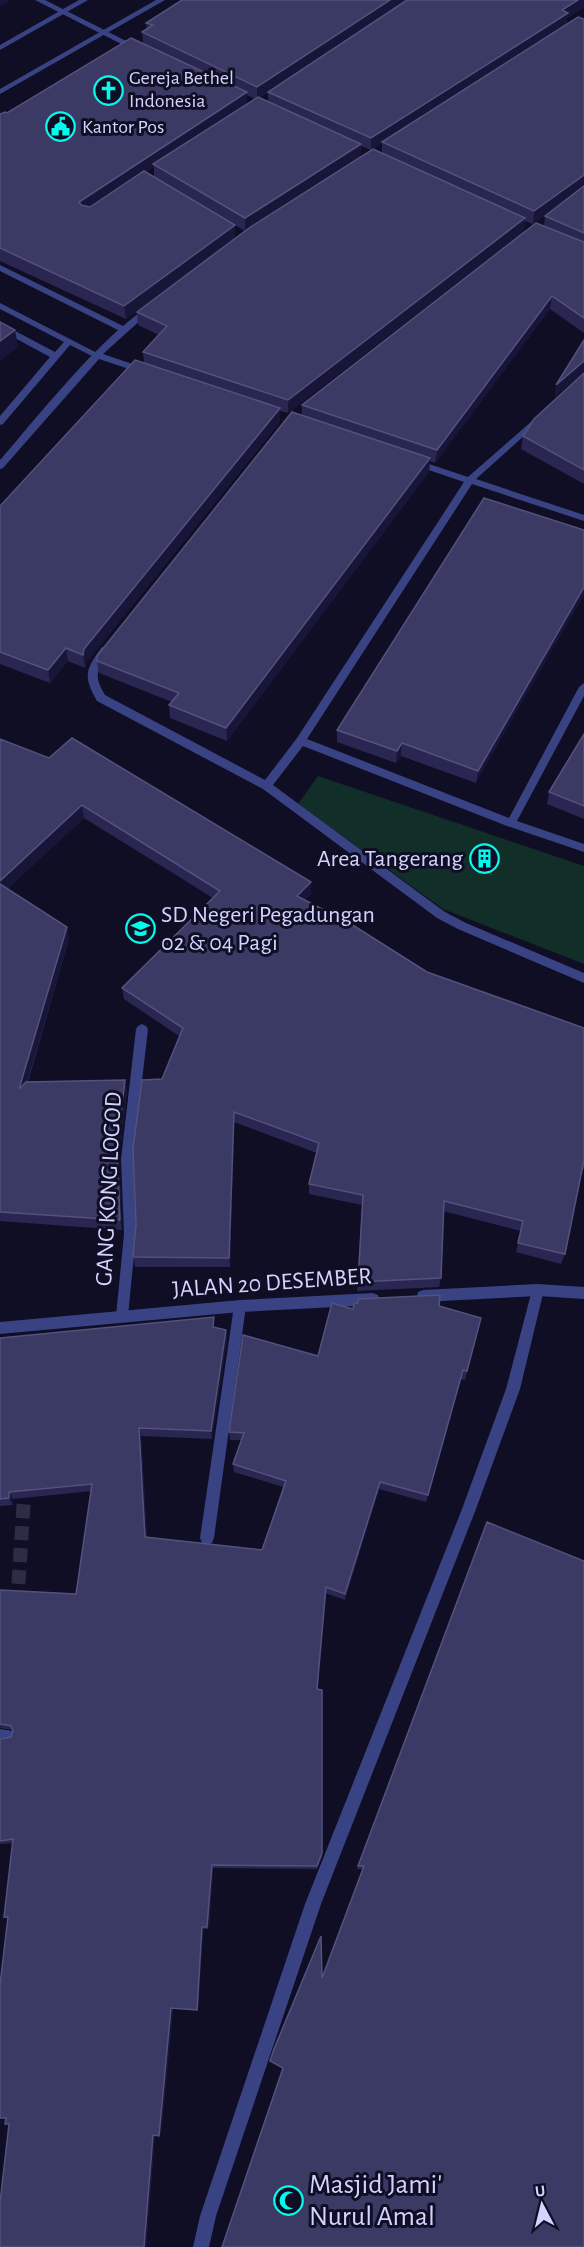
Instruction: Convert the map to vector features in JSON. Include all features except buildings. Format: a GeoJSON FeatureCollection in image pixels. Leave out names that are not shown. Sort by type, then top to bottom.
{"type":"FeatureCollection","features":[{"type":"Feature","properties":{"kind":"street"},"geometry":{"type":"LineString","coordinates":[[39,0],[146,52]]}},
{"type":"Feature","properties":{"kind":"street"},"geometry":{"type":"LineString","coordinates":[[0,48],[84,0]]}},
{"type":"Feature","properties":{"kind":"street"},"geometry":{"type":"LineString","coordinates":[[0,92],[107,33],[161,0]]}},
{"type":"Feature","properties":{"kind":"street"},"geometry":{"type":"LineString","coordinates":[[0,268],[123,328]]}},
{"type":"Feature","properties":{"kind":"street"},"geometry":{"type":"LineString","coordinates":[[0,466],[123,328],[160,301]]}},
{"type":"Feature","properties":{"kind":"street"},"geometry":{"type":"LineString","coordinates":[[0,306],[97,355],[154,374]]}},
{"type":"Feature","properties":{"kind":"street"},"geometry":{"type":"LineString","coordinates":[[0,326],[55,356]]}},
{"type":"Feature","properties":{"kind":"street"},"geometry":{"type":"LineString","coordinates":[[0,422],[68,342]]}},
{"type":"Feature","properties":{"kind":"street"},"geometry":{"type":"LineString","coordinates":[[267,786],[301,741],[470,480],[549,409]]}},
{"type":"Feature","properties":{"kind":"street"},"geometry":{"type":"LineString","coordinates":[[402,458],[584,518]]}},
{"type":"Feature","properties":{"kind":"street"},"geometry":{"type":"LineString","coordinates":[[114,640],[92,667],[91,682],[101,698],[267,786],[441,915],[584,978]]}},
{"type":"Feature","properties":{"kind":"street"},"geometry":{"type":"LineString","coordinates":[[511,823],[584,687]]}},
{"type":"Feature","properties":{"kind":"street"},"geometry":{"type":"LineString","coordinates":[[301,741],[511,823],[584,848]]}},
{"type":"Feature","properties":{"kind":"street","name":"GANG KONG LOGOD"},"geometry":{"type":"LineString","coordinates":[[122,1316],[130,1234],[127,1159],[142,1029]]}},
{"type":"Feature","properties":{"kind":"street"},"geometry":{"type":"LineString","coordinates":[[201,2247],[208,2216],[313,1904],[465,1520],[513,1389],[538,1290]]}},
{"type":"Feature","properties":{"kind":"street","name":"JALAN 20 DESEMBER"},"geometry":{"type":"LineString","coordinates":[[407,1297],[538,1290],[584,1293]]}},
{"type":"Feature","properties":{"kind":"street","name":"JALAN 20 DESEMBER"},"geometry":{"type":"LineString","coordinates":[[0,1328],[240,1306],[383,1298]]}},
{"type":"Feature","properties":{"kind":"street"},"geometry":{"type":"LineString","coordinates":[[207,1538],[240,1306]]}},
{"type":"Feature","properties":{"kind":"green space"},"geometry":{"type":"Polygon","coordinates":[[[318,776],[584,866],[584,964],[443,909],[298,804],[318,776]]]}},
{"type":"Feature","properties":{"kind":"tunnel"},"geometry":{"type":"LineString","coordinates":[[17,1606],[25,1482]]}},
{"type":"Feature","properties":{"kind":"place","name":"Gereja Bethel Indonesia"},"geometry":{"type":"Point","coordinates":[108,90]}},
{"type":"Feature","properties":{"kind":"place","name":"Kantor Pos"},"geometry":{"type":"Point","coordinates":[61,127]}},
{"type":"Feature","properties":{"kind":"place","name":"Area Tangerang"},"geometry":{"type":"Point","coordinates":[484,859]}},
{"type":"Feature","properties":{"kind":"place","name":"SD Negeri Pegadungan 02 & 04 Pagi"},"geometry":{"type":"Point","coordinates":[140,929]}},
{"type":"Feature","properties":{"kind":"place","name":"Masjid Jami' Nurul Amal"},"geometry":{"type":"Point","coordinates":[288,2201]}}]}
